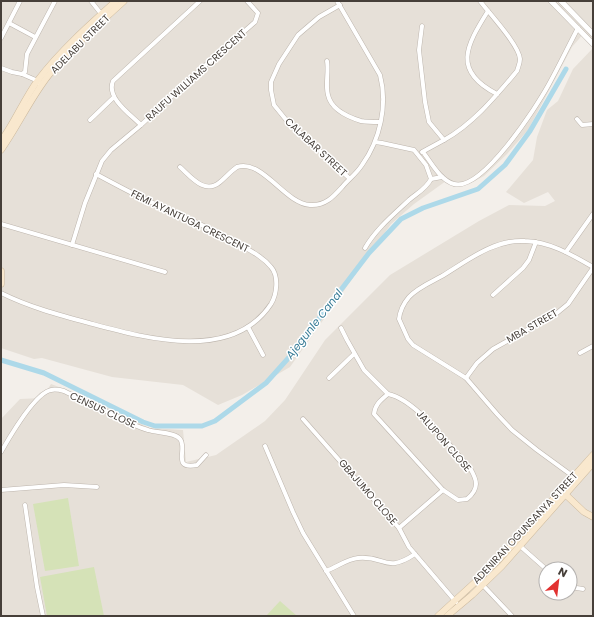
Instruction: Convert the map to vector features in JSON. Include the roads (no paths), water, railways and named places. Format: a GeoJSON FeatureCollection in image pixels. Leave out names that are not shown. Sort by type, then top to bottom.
{"type":"FeatureCollection","features":[{"type":"Feature","properties":{"kind":"main road","name":"ADELABU STREET"},"geometry":{"type":"LineString","coordinates":[[1,141],[53,62],[103,16],[116,1]]}},
{"type":"Feature","properties":{"kind":"main road","name":"ADELABU STREET"},"geometry":{"type":"LineString","coordinates":[[103,16],[124,1]]}},
{"type":"Feature","properties":{"kind":"main road","name":"ADELABU STREET"},"geometry":{"type":"LineString","coordinates":[[1,150],[12,134],[39,84]]}},
{"type":"Feature","properties":{"kind":"main road"},"geometry":{"type":"LineString","coordinates":[[1,271],[1,284]]}},
{"type":"Feature","properties":{"kind":"main road","name":"ADENIRAN OGUNSANYA STREET"},"geometry":{"type":"LineString","coordinates":[[438,616],[457,603],[480,582],[502,566],[565,494],[593,455]]}},
{"type":"Feature","properties":{"kind":"main road","name":"ADENIRAN OGUNSANYA STREET"},"geometry":{"type":"LineString","coordinates":[[480,582],[505,553],[575,479],[593,463]]}},
{"type":"Feature","properties":{"kind":"main road"},"geometry":{"type":"LineString","coordinates":[[565,494],[584,512],[593,517]]}},
{"type":"Feature","properties":{"kind":"main road","name":"ADENIRAN OGUNSANYA STREET"},"geometry":{"type":"LineString","coordinates":[[447,616],[457,603]]}},
{"type":"Feature","properties":{"kind":"street"},"geometry":{"type":"LineString","coordinates":[[1,38],[20,1]]}},
{"type":"Feature","properties":{"kind":"street"},"geometry":{"type":"LineString","coordinates":[[22,74],[25,72],[27,66],[27,54],[55,1]]}},
{"type":"Feature","properties":{"kind":"street"},"geometry":{"type":"LineString","coordinates":[[91,1],[103,16]]}},
{"type":"Feature","properties":{"kind":"street"},"geometry":{"type":"LineString","coordinates":[[90,120],[114,97],[111,89],[113,81],[200,1]]}},
{"type":"Feature","properties":{"kind":"street","name":"RAUFU WILLIAMS CRESCENT"},"geometry":{"type":"LineString","coordinates":[[114,97],[141,125],[200,70],[255,22],[258,13],[247,1]]}},
{"type":"Feature","properties":{"kind":"street"},"geometry":{"type":"LineString","coordinates":[[418,154],[462,128],[482,111],[517,71],[520,65],[520,58],[512,42],[480,1]]}},
{"type":"Feature","properties":{"kind":"street"},"geometry":{"type":"LineString","coordinates":[[552,1],[593,44]]}},
{"type":"Feature","properties":{"kind":"street"},"geometry":{"type":"LineString","coordinates":[[561,1],[593,34]]}},
{"type":"Feature","properties":{"kind":"street"},"geometry":{"type":"LineString","coordinates":[[180,166],[203,186],[215,186],[237,167],[241,166],[255,168],[292,198],[301,203],[316,205],[330,200],[349,178],[361,167],[375,142],[383,106],[384,89],[380,75],[338,3]]}},
{"type":"Feature","properties":{"kind":"street","name":"CALABAR STREET"},"geometry":{"type":"LineString","coordinates":[[338,3],[318,17],[298,35],[278,64],[271,82],[271,90],[274,105],[287,122],[349,178]]}},
{"type":"Feature","properties":{"kind":"street"},"geometry":{"type":"LineString","coordinates":[[488,11],[471,39],[467,61],[475,79],[497,94]]}},
{"type":"Feature","properties":{"kind":"street"},"geometry":{"type":"LineString","coordinates":[[9,23],[35,38]]}},
{"type":"Feature","properties":{"kind":"street"},"geometry":{"type":"LineString","coordinates":[[422,26],[419,50],[426,108],[429,122],[444,140]]}},
{"type":"Feature","properties":{"kind":"street"},"geometry":{"type":"LineString","coordinates":[[423,152],[442,177],[455,184],[462,184],[471,181],[487,169],[507,145],[540,99],[562,62],[579,29]]}},
{"type":"Feature","properties":{"kind":"street"},"geometry":{"type":"LineString","coordinates":[[327,60],[327,89],[331,104],[336,109],[362,121],[380,122]]}},
{"type":"Feature","properties":{"kind":"street"},"geometry":{"type":"LineString","coordinates":[[1,68],[22,74],[39,84]]}},
{"type":"Feature","properties":{"kind":"street"},"geometry":{"type":"LineString","coordinates":[[577,119],[582,125],[593,124]]}},
{"type":"Feature","properties":{"kind":"street"},"geometry":{"type":"LineString","coordinates":[[72,245],[85,203],[102,161],[111,150],[141,125]]}},
{"type":"Feature","properties":{"kind":"street"},"geometry":{"type":"LineString","coordinates":[[365,248],[377,232],[411,199],[428,186],[431,179],[426,165],[414,150],[382,142],[375,142]]}},
{"type":"Feature","properties":{"kind":"street","name":"FEMI AYANTUGA CRESCENT"},"geometry":{"type":"LineString","coordinates":[[3,294],[38,309],[64,317],[152,339],[196,341],[224,337],[237,333],[248,327],[263,314],[272,302],[276,291],[276,278],[272,268],[260,256],[199,223],[135,194],[96,174]]}},
{"type":"Feature","properties":{"kind":"street"},"geometry":{"type":"LineString","coordinates":[[431,179],[442,177]]}},
{"type":"Feature","properties":{"kind":"street"},"geometry":{"type":"LineString","coordinates":[[566,252],[593,214]]}},
{"type":"Feature","properties":{"kind":"street"},"geometry":{"type":"LineString","coordinates":[[1,224],[165,272]]}},
{"type":"Feature","properties":{"kind":"street"},"geometry":{"type":"LineString","coordinates":[[575,479],[512,430],[496,414],[466,378],[413,345],[408,340],[399,319],[403,305],[409,296],[485,250],[501,244],[517,241],[536,242],[549,245],[566,252],[593,268]]}},
{"type":"Feature","properties":{"kind":"street"},"geometry":{"type":"LineString","coordinates":[[493,295],[523,268],[529,260],[536,242]]}},
{"type":"Feature","properties":{"kind":"street","name":"MBA STREET"},"geometry":{"type":"LineString","coordinates":[[466,378],[477,363],[490,351],[519,333],[557,313],[568,304],[593,268]]}},
{"type":"Feature","properties":{"kind":"street"},"geometry":{"type":"LineString","coordinates":[[248,327],[263,354]]}},
{"type":"Feature","properties":{"kind":"street","name":"JALUPON CLOSE"},"geometry":{"type":"LineString","coordinates":[[341,328],[364,370],[388,394],[396,396],[420,413],[470,468],[476,484],[472,493],[467,499],[458,500],[443,490],[374,414],[377,403],[388,394]]}},
{"type":"Feature","properties":{"kind":"street"},"geometry":{"type":"LineString","coordinates":[[580,353],[593,346]]}},
{"type":"Feature","properties":{"kind":"street"},"geometry":{"type":"LineString","coordinates":[[329,378],[354,354]]}},
{"type":"Feature","properties":{"kind":"street","name":"CENSUS CLOSE"},"geometry":{"type":"LineString","coordinates":[[1,452],[14,430],[41,396],[51,390],[57,389],[147,430],[180,438],[182,443],[182,461],[188,466],[197,465],[206,455]]}},
{"type":"Feature","properties":{"kind":"street","name":"GBAJUMO CLOSE"},"geometry":{"type":"LineString","coordinates":[[304,419],[399,528],[403,538],[415,554],[457,603]]}},
{"type":"Feature","properties":{"kind":"street"},"geometry":{"type":"LineString","coordinates":[[265,446],[303,533],[354,616]]}},
{"type":"Feature","properties":{"kind":"street"},"geometry":{"type":"LineString","coordinates":[[1,490],[64,485],[97,487]]}},
{"type":"Feature","properties":{"kind":"street"},"geometry":{"type":"LineString","coordinates":[[399,528],[443,490]]}},
{"type":"Feature","properties":{"kind":"street"},"geometry":{"type":"LineString","coordinates":[[25,505],[37,587],[43,616]]}},
{"type":"Feature","properties":{"kind":"street"},"geometry":{"type":"LineString","coordinates":[[520,546],[538,562]]}},
{"type":"Feature","properties":{"kind":"street"},"geometry":{"type":"LineString","coordinates":[[326,571],[358,558],[371,559],[392,564],[405,561],[415,554]]}},
{"type":"Feature","properties":{"kind":"street"},"geometry":{"type":"LineString","coordinates":[[480,582],[512,616]]}},
{"type":"Feature","properties":{"kind":"street"},"geometry":{"type":"LineString","coordinates":[[578,588],[583,589]]}},
{"type":"Feature","properties":{"kind":"waterway","name":"Ajegunle Canal"},"geometry":{"type":"LineString","coordinates":[[1,360],[44,373],[143,422],[155,426],[202,426],[215,421],[266,383],[292,354],[369,253],[401,219],[423,208],[478,189],[505,165],[530,131],[566,69]]}}]}
